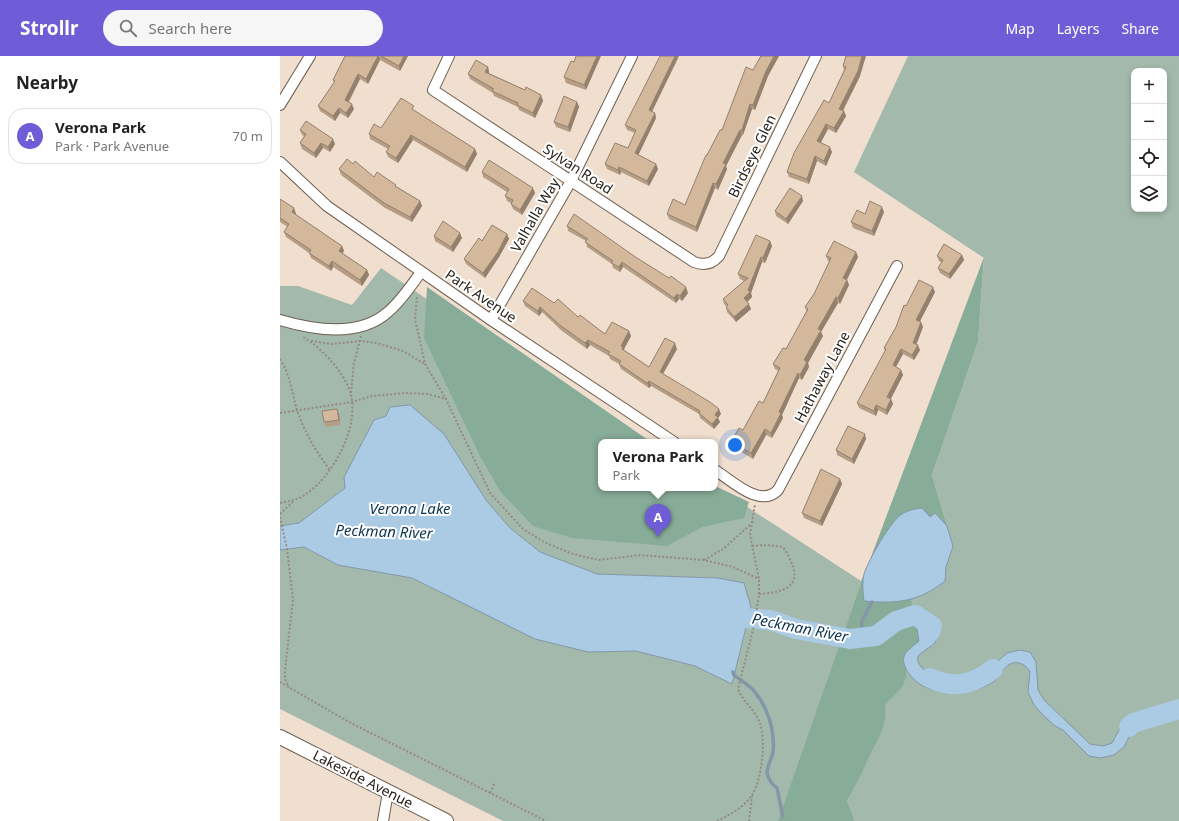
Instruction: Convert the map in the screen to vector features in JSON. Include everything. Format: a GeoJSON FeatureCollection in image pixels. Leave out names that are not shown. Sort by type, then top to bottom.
{"type":"FeatureCollection","features":[{"type":"Feature","properties":{"kind":"main road","name":"Lakeside Avenue"},"geometry":{"type":"LineString","coordinates":[[280,737],[446,821]]}},
{"type":"Feature","properties":{"kind":"street"},"geometry":{"type":"LineString","coordinates":[[280,105],[310,56]]}},
{"type":"Feature","properties":{"kind":"street","name":"Sylvan Road"},"geometry":{"type":"LineString","coordinates":[[450,56],[433,90],[694,262],[708,263]]}},
{"type":"Feature","properties":{"kind":"street","name":"Valhalla Way"},"geometry":{"type":"LineString","coordinates":[[491,320],[571,181],[632,56]]}},
{"type":"Feature","properties":{"kind":"street","name":"Birdseye Glen"},"geometry":{"type":"LineString","coordinates":[[708,263],[719,256],[816,56]]}},
{"type":"Feature","properties":{"kind":"street","name":"Park Avenue"},"geometry":{"type":"LineString","coordinates":[[280,162],[327,206],[491,320],[670,439]]}},
{"type":"Feature","properties":{"kind":"street","name":"Hathaway Lane"},"geometry":{"type":"LineString","coordinates":[[762,497],[778,490],[897,266]]}},
{"type":"Feature","properties":{"kind":"street"},"geometry":{"type":"LineString","coordinates":[[280,320],[321,329],[343,329],[362,326],[376,321],[388,313],[422,272]]}},
{"type":"Feature","properties":{"kind":"street"},"geometry":{"type":"LineString","coordinates":[[718,472],[762,497]]}},
{"type":"Feature","properties":{"kind":"street"},"geometry":{"type":"LineString","coordinates":[[383,821],[388,792]]}},
{"type":"Feature","properties":{"kind":"path"},"geometry":{"type":"LineString","coordinates":[[417,293],[415,319],[425,364],[446,399],[490,493],[523,529],[544,542],[570,553],[599,560],[640,554],[704,560],[733,567],[759,579]]}},
{"type":"Feature","properties":{"kind":"path"},"geometry":{"type":"LineString","coordinates":[[280,514],[295,500],[314,488],[330,470],[337,458],[347,434],[352,402],[351,394],[354,363],[361,341],[362,326]]}},
{"type":"Feature","properties":{"kind":"path"},"geometry":{"type":"LineString","coordinates":[[298,334],[320,348],[342,377],[351,394]]}},
{"type":"Feature","properties":{"kind":"path"},"geometry":{"type":"LineString","coordinates":[[310,341],[332,344],[361,341],[391,347],[425,364]]}},
{"type":"Feature","properties":{"kind":"path"},"geometry":{"type":"LineString","coordinates":[[280,359],[290,382],[298,410],[318,454],[330,470]]}},
{"type":"Feature","properties":{"kind":"path"},"geometry":{"type":"LineString","coordinates":[[280,414],[352,402],[372,396],[406,393],[428,394],[446,399]]}},
{"type":"Feature","properties":{"kind":"path"},"geometry":{"type":"LineString","coordinates":[[749,821],[752,795],[761,766],[763,740],[760,723],[739,691],[739,685],[743,676],[758,608],[759,579],[752,546],[751,524],[762,497]]}},
{"type":"Feature","properties":{"kind":"path"},"geometry":{"type":"LineString","coordinates":[[280,503],[295,500]]}},
{"type":"Feature","properties":{"kind":"path"},"geometry":{"type":"LineString","coordinates":[[280,517],[293,600],[285,670],[285,679],[289,687]]}},
{"type":"Feature","properties":{"kind":"path"},"geometry":{"type":"LineString","coordinates":[[704,560],[724,549],[751,524]]}},
{"type":"Feature","properties":{"kind":"path"},"geometry":{"type":"LineString","coordinates":[[752,546],[767,544],[783,547],[795,570],[794,578],[788,588],[774,593],[759,594]]}},
{"type":"Feature","properties":{"kind":"path"},"geometry":{"type":"LineString","coordinates":[[280,682],[349,722],[546,821]]}},
{"type":"Feature","properties":{"kind":"path"},"geometry":{"type":"LineString","coordinates":[[490,793],[495,782]]}},
{"type":"Feature","properties":{"kind":"path"},"geometry":{"type":"LineString","coordinates":[[718,821],[734,812],[752,795]]}},
{"type":"Feature","properties":{"kind":"green space"},"geometry":{"type":"Polygon","coordinates":[[[908,56],[1179,56],[1179,821],[855,821],[847,800],[778,821],[503,821],[280,709],[280,550],[304,547],[338,565],[412,578],[473,607],[588,652],[636,651],[695,666],[732,684],[751,607],[718,578],[597,574],[540,552],[509,527],[486,500],[386,416],[345,488],[299,523],[280,526],[280,286],[298,286],[352,305],[381,268],[533,371],[598,439],[598,491],[718,491],[718,488],[861,581],[864,574],[945,581],[946,567],[953,546],[932,475],[978,342],[984,258],[854,172],[908,56]]]}},
{"type":"Feature","properties":{"kind":"green space"},"geometry":{"type":"Polygon","coordinates":[[[984,257],[978,342],[932,475],[953,546],[946,567],[945,581],[934,589],[911,600],[919,641],[905,654],[906,676],[903,686],[885,705],[885,720],[883,727],[858,781],[847,800],[855,821],[778,821],[862,581],[984,257]]]}},
{"type":"Feature","properties":{"kind":"green space"},"geometry":{"type":"Polygon","coordinates":[[[427,287],[647,439],[598,439],[598,491],[718,491],[718,487],[749,502],[744,518],[702,527],[667,546],[572,538],[533,526],[500,491],[480,456],[424,338],[427,287]]]}},
{"type":"Feature","properties":{"kind":"water","name":"Verona Lake"},"geometry":{"type":"Polygon","coordinates":[[[410,405],[444,434],[486,500],[509,527],[540,552],[597,574],[718,578],[744,583],[751,607],[732,684],[695,666],[636,651],[588,652],[535,639],[412,578],[338,565],[304,547],[280,550],[280,526],[299,523],[345,488],[344,477],[374,420],[386,416],[390,407],[410,405]]]}},
{"type":"Feature","properties":{"kind":"water"},"geometry":{"type":"Polygon","coordinates":[[[922,508],[930,517],[935,513],[947,526],[953,546],[946,567],[945,581],[926,593],[907,600],[897,602],[864,601],[864,574],[880,541],[892,524],[902,514],[922,508]]]}},
{"type":"Feature","properties":{"kind":"water"},"geometry":{"type":"Polygon","coordinates":[[[923,611],[932,618],[937,631],[937,637],[934,644],[918,656],[918,662],[927,672],[951,683],[963,685],[991,667],[1007,653],[1020,650],[1030,652],[1036,662],[1038,690],[1044,700],[1090,744],[1103,746],[1112,743],[1123,723],[1130,718],[1156,717],[1179,707],[1179,713],[1165,718],[1151,726],[1133,729],[1124,747],[1114,755],[1100,758],[1089,756],[1063,730],[1055,726],[1034,705],[1028,692],[1030,672],[1027,667],[1022,664],[1010,664],[990,684],[982,688],[966,692],[953,693],[937,691],[919,684],[911,677],[905,668],[904,658],[906,652],[919,641],[914,612],[923,611]]]}},
{"type":"Feature","properties":{"kind":"building"},"geometry":{"type":"Polygon","coordinates":[[[345,56],[378,56],[366,79],[358,74],[345,100],[352,104],[346,113],[339,108],[333,116],[318,106],[335,81],[333,80],[345,56]]]}},
{"type":"Feature","properties":{"kind":"building"},"geometry":{"type":"Polygon","coordinates":[[[381,56],[404,56],[399,66],[381,56]]]}},
{"type":"Feature","properties":{"kind":"building"},"geometry":{"type":"Polygon","coordinates":[[[576,56],[597,56],[584,85],[564,77],[571,61],[574,62],[576,56]]]}},
{"type":"Feature","properties":{"kind":"building"},"geometry":{"type":"Polygon","coordinates":[[[660,56],[675,56],[649,110],[655,113],[635,153],[656,164],[647,181],[619,167],[618,170],[605,164],[615,143],[628,148],[636,130],[625,125],[660,56]]]}},
{"type":"Feature","properties":{"kind":"building"},"geometry":{"type":"Polygon","coordinates":[[[761,56],[774,56],[766,71],[753,105],[750,104],[742,130],[740,130],[723,163],[726,164],[716,184],[713,183],[696,227],[667,214],[673,199],[685,205],[706,155],[720,130],[722,130],[746,67],[753,70],[761,56]]]}},
{"type":"Feature","properties":{"kind":"building"},"geometry":{"type":"Polygon","coordinates":[[[846,56],[862,56],[858,71],[839,109],[844,111],[834,128],[826,124],[817,141],[830,147],[824,161],[815,156],[807,179],[787,172],[794,153],[824,100],[829,103],[846,67],[843,66],[846,56]]]}},
{"type":"Feature","properties":{"kind":"building"},"geometry":{"type":"Polygon","coordinates":[[[476,60],[488,67],[485,72],[525,90],[526,87],[541,95],[533,113],[517,105],[518,103],[492,91],[494,89],[468,74],[476,60]]]}},
{"type":"Feature","properties":{"kind":"building"},"geometry":{"type":"Polygon","coordinates":[[[564,96],[577,102],[568,127],[554,122],[564,96]]]}},
{"type":"Feature","properties":{"kind":"building"},"geometry":{"type":"Polygon","coordinates":[[[401,98],[414,106],[412,109],[475,149],[465,167],[411,135],[396,158],[386,152],[390,146],[369,134],[374,124],[381,128],[401,98]]]}},
{"type":"Feature","properties":{"kind":"building"},"geometry":{"type":"Polygon","coordinates":[[[306,121],[333,139],[328,147],[321,143],[314,153],[300,143],[306,134],[300,130],[306,121]]]}},
{"type":"Feature","properties":{"kind":"building"},"geometry":{"type":"Polygon","coordinates":[[[347,159],[353,164],[355,161],[374,177],[377,172],[396,185],[395,186],[420,201],[410,217],[384,203],[339,169],[347,159]]]}},
{"type":"Feature","properties":{"kind":"building"},"geometry":{"type":"Polygon","coordinates":[[[489,160],[533,188],[520,210],[511,204],[513,200],[505,196],[509,189],[482,172],[489,160]]]}},
{"type":"Feature","properties":{"kind":"building"},"geometry":{"type":"Polygon","coordinates":[[[790,188],[802,196],[786,219],[775,211],[790,188]]]}},
{"type":"Feature","properties":{"kind":"building"},"geometry":{"type":"Polygon","coordinates":[[[280,199],[294,208],[292,212],[342,246],[339,251],[367,270],[360,280],[332,261],[329,266],[309,253],[311,250],[284,232],[289,224],[280,218],[280,199]]]}},
{"type":"Feature","properties":{"kind":"building"},"geometry":{"type":"Polygon","coordinates":[[[870,201],[882,207],[872,231],[851,222],[857,210],[865,214],[870,201]]]}},
{"type":"Feature","properties":{"kind":"building"},"geometry":{"type":"Polygon","coordinates":[[[574,214],[637,258],[669,278],[671,276],[686,287],[680,296],[677,294],[674,298],[622,262],[619,267],[611,263],[613,261],[585,242],[588,239],[567,226],[574,214]]]}},
{"type":"Feature","properties":{"kind":"building"},"geometry":{"type":"Polygon","coordinates":[[[443,221],[460,233],[451,247],[434,236],[443,221]]]}},
{"type":"Feature","properties":{"kind":"building"},"geometry":{"type":"Polygon","coordinates":[[[492,225],[507,234],[498,252],[483,273],[464,259],[479,238],[482,241],[492,225]]]}},
{"type":"Feature","properties":{"kind":"building"},"geometry":{"type":"Polygon","coordinates":[[[756,235],[770,241],[763,258],[761,257],[748,290],[750,292],[744,298],[749,304],[734,317],[726,307],[728,305],[723,299],[748,278],[738,274],[756,235]]]}},
{"type":"Feature","properties":{"kind":"building"},"geometry":{"type":"Polygon","coordinates":[[[834,241],[856,252],[843,278],[847,280],[838,298],[836,297],[818,329],[821,330],[804,360],[807,362],[800,375],[798,373],[779,412],[781,413],[771,433],[765,429],[751,453],[731,442],[739,428],[743,430],[759,401],[763,403],[780,368],[773,364],[783,348],[786,349],[808,309],[805,307],[814,294],[831,258],[826,256],[834,241]]]}},
{"type":"Feature","properties":{"kind":"building"},"geometry":{"type":"Polygon","coordinates":[[[944,244],[962,255],[949,274],[938,268],[943,260],[937,256],[944,244]]]}},
{"type":"Feature","properties":{"kind":"building"},"geometry":{"type":"Polygon","coordinates":[[[919,280],[933,287],[916,320],[921,322],[913,343],[918,345],[912,355],[901,349],[893,365],[901,370],[887,397],[891,399],[886,410],[876,405],[874,411],[857,403],[886,349],[884,348],[896,327],[904,305],[906,306],[919,280]]]}},
{"type":"Feature","properties":{"kind":"building"},"geometry":{"type":"Polygon","coordinates":[[[532,288],[554,303],[558,299],[578,317],[580,315],[605,334],[612,322],[629,331],[621,346],[623,347],[622,349],[649,367],[665,338],[675,343],[660,372],[710,402],[719,409],[715,415],[718,417],[712,424],[699,413],[700,411],[649,381],[647,383],[619,364],[621,361],[608,354],[610,352],[588,340],[585,343],[561,326],[540,307],[538,311],[523,301],[532,288]]]}},
{"type":"Feature","properties":{"kind":"building"},"geometry":{"type":"Polygon","coordinates":[[[337,409],[339,420],[324,422],[322,411],[337,409]]]}},
{"type":"Feature","properties":{"kind":"building"},"geometry":{"type":"Polygon","coordinates":[[[848,426],[865,434],[852,459],[836,450],[848,426]]]}},
{"type":"Feature","properties":{"kind":"building"},"geometry":{"type":"Polygon","coordinates":[[[821,469],[840,479],[820,521],[802,513],[821,469]]]}},
{"type":"Feature","properties":{"kind":"waterway"},"geometry":{"type":"LineString","coordinates":[[861,638],[862,621],[872,602]]}},
{"type":"Feature","properties":{"kind":"waterway","name":"Peckman River"},"geometry":{"type":"LineString","coordinates":[[721,616],[770,620],[796,629],[850,639],[876,636],[896,621],[915,615],[932,626],[930,632]]}},
{"type":"Feature","properties":{"kind":"waterway","name":"Peckman River"},"geometry":{"type":"LineString","coordinates":[[930,678],[947,683],[963,684],[978,679],[993,669]]}},
{"type":"Feature","properties":{"kind":"waterway"},"geometry":{"type":"LineString","coordinates":[[733,672],[734,675],[750,687],[759,697],[770,720],[773,736],[773,752],[767,773],[770,781],[777,788],[783,817]]}},
{"type":"Feature","properties":{"kind":"waterway","name":"Peckman River"},"geometry":{"type":"LineString","coordinates":[[1129,727],[1133,723],[1179,709]]}},
{"type":"Feature","properties":{"kind":"place","name":"Verona Park"},"geometry":{"type":"Point","coordinates":[658,537]}}]}
